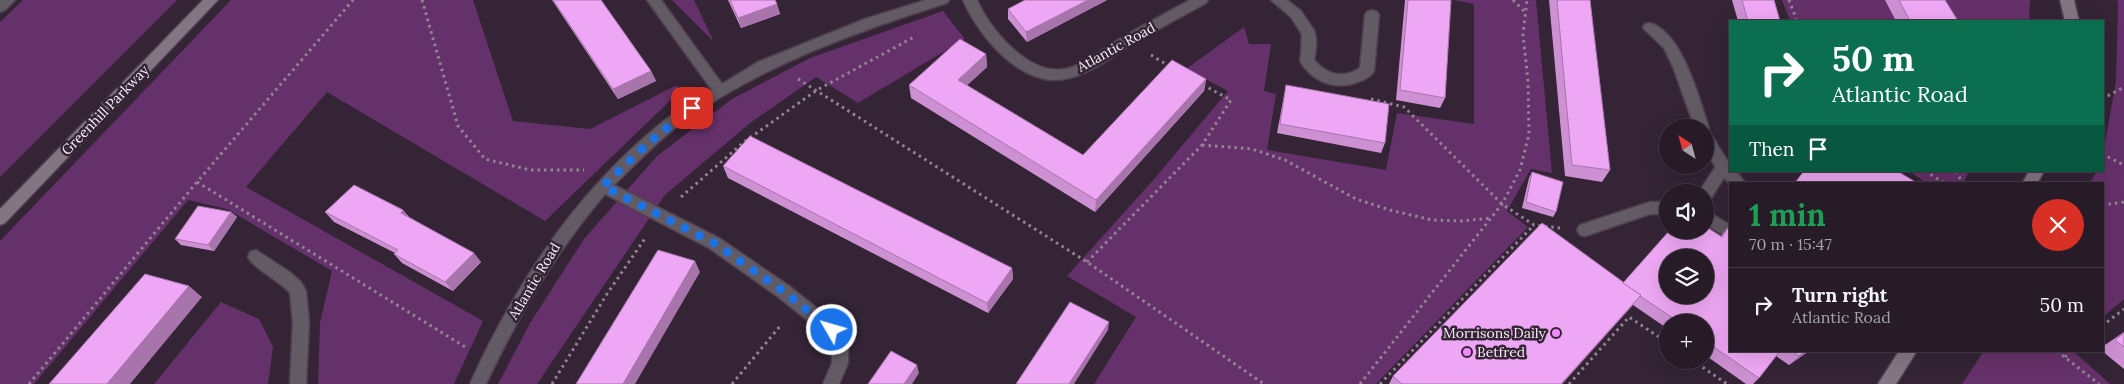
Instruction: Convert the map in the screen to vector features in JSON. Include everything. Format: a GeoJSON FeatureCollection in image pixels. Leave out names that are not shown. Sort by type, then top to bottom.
{"type":"FeatureCollection","features":[{"type":"Feature","properties":{"kind":"main road","name":"Greenhill Parkway"},"geometry":{"type":"LineString","coordinates":[[0,219],[211,0]]}},
{"type":"Feature","properties":{"kind":"main road"},"geometry":{"type":"LineString","coordinates":[[2067,0],[2072,20]]}},
{"type":"Feature","properties":{"kind":"main road"},"geometry":{"type":"LineString","coordinates":[[1886,384],[1908,352]]}},
{"type":"Feature","properties":{"kind":"street"},"geometry":{"type":"LineString","coordinates":[[0,7],[8,0]]}},
{"type":"Feature","properties":{"kind":"street"},"geometry":{"type":"LineString","coordinates":[[654,0],[720,91]]}},
{"type":"Feature","properties":{"kind":"street","name":"Atlantic Road"},"geometry":{"type":"LineString","coordinates":[[478,384],[534,277],[568,226],[603,186],[647,144],[679,117],[770,62],[870,22],[942,0]]}},
{"type":"Feature","properties":{"kind":"street","name":"Atlantic Road"},"geometry":{"type":"LineString","coordinates":[[970,0],[978,18],[991,36],[1015,58],[1038,71],[1056,75],[1074,71],[1200,0]]}},
{"type":"Feature","properties":{"kind":"street"},"geometry":{"type":"LineString","coordinates":[[1278,0],[1296,14],[1308,32],[1310,44],[1307,61],[1315,73],[1334,80],[1355,80],[1367,71],[1372,15]]}},
{"type":"Feature","properties":{"kind":"street"},"geometry":{"type":"LineString","coordinates":[[1650,28],[1669,45],[1680,66],[1699,119]]}},
{"type":"Feature","properties":{"kind":"street"},"geometry":{"type":"LineString","coordinates":[[1714,152],[1723,168],[1737,182]]}},
{"type":"Feature","properties":{"kind":"street"},"geometry":{"type":"LineString","coordinates":[[1713,184],[1723,168]]}},
{"type":"Feature","properties":{"kind":"street"},"geometry":{"type":"LineString","coordinates":[[603,186],[714,243],[832,330],[840,344],[840,363],[831,384]]}},
{"type":"Feature","properties":{"kind":"street"},"geometry":{"type":"LineString","coordinates":[[1585,230],[1650,208],[1659,208]]}},
{"type":"Feature","properties":{"kind":"street"},"geometry":{"type":"LineString","coordinates":[[1714,222],[1729,232]]}},
{"type":"Feature","properties":{"kind":"street"},"geometry":{"type":"LineString","coordinates":[[256,257],[279,272],[298,290],[302,318],[298,384]]}},
{"type":"Feature","properties":{"kind":"path"},"geometry":{"type":"LineString","coordinates":[[29,384],[197,182],[354,0]]}},
{"type":"Feature","properties":{"kind":"path"},"geometry":{"type":"LineString","coordinates":[[422,0],[458,126],[485,159],[530,170],[622,169]]}},
{"type":"Feature","properties":{"kind":"path"},"geometry":{"type":"LineString","coordinates":[[1513,0],[1524,12]]}},
{"type":"Feature","properties":{"kind":"path"},"geometry":{"type":"LineString","coordinates":[[1360,384],[1492,218],[1502,204],[1520,170],[1529,134],[1528,80],[1523,34],[1524,12],[1527,0]]}},
{"type":"Feature","properties":{"kind":"path"},"geometry":{"type":"LineString","coordinates":[[1789,0],[1797,20]]}},
{"type":"Feature","properties":{"kind":"path"},"geometry":{"type":"LineString","coordinates":[[552,384],[607,294],[661,215],[744,142],[817,90],[889,49],[923,33]]}},
{"type":"Feature","properties":{"kind":"path"},"geometry":{"type":"LineString","coordinates":[[1126,42],[1170,66]]}},
{"type":"Feature","properties":{"kind":"path"},"geometry":{"type":"LineString","coordinates":[[770,62],[1086,262],[1264,384]]}},
{"type":"Feature","properties":{"kind":"path"},"geometry":{"type":"LineString","coordinates":[[1355,80],[1370,99],[1404,107],[1502,204],[1534,225],[1585,230]]}},
{"type":"Feature","properties":{"kind":"path"},"geometry":{"type":"LineString","coordinates":[[1086,262],[1139,212],[1202,145],[1231,100],[1196,81]]}},
{"type":"Feature","properties":{"kind":"path"},"geometry":{"type":"LineString","coordinates":[[2104,98],[2124,87]]}},
{"type":"Feature","properties":{"kind":"path"},"geometry":{"type":"LineString","coordinates":[[1202,145],[1252,149],[1285,160],[1356,198],[1390,210],[1432,220],[1461,221],[1492,218]]}},
{"type":"Feature","properties":{"kind":"path"},"geometry":{"type":"LineString","coordinates":[[2104,155],[2124,165]]}},
{"type":"Feature","properties":{"kind":"path"},"geometry":{"type":"LineString","coordinates":[[1927,172],[1943,182]]}},
{"type":"Feature","properties":{"kind":"path"},"geometry":{"type":"LineString","coordinates":[[197,182],[488,362]]}},
{"type":"Feature","properties":{"kind":"path"},"geometry":{"type":"LineString","coordinates":[[2104,205],[2124,202]]}},
{"type":"Feature","properties":{"kind":"path"},"geometry":{"type":"LineString","coordinates":[[1380,384],[1534,225]]}},
{"type":"Feature","properties":{"kind":"path"},"geometry":{"type":"LineString","coordinates":[[732,384],[798,304]]}},
{"type":"Feature","properties":{"kind":"path"},"geometry":{"type":"LineString","coordinates":[[2104,324],[2124,309]]}},
{"type":"Feature","properties":{"kind":"path"},"geometry":{"type":"LineString","coordinates":[[1569,384],[1629,317],[1659,337]]}},
{"type":"Feature","properties":{"kind":"path"},"geometry":{"type":"LineString","coordinates":[[2058,352],[2098,384]]}},
{"type":"Feature","properties":{"kind":"path"},"geometry":{"type":"LineString","coordinates":[[2064,357],[2070,352]]}},
{"type":"Feature","properties":{"kind":"path"},"geometry":{"type":"LineString","coordinates":[[1705,369],[1727,384]]}},
{"type":"Feature","properties":{"kind":"shaded area"},"geometry":{"type":"Polygon","coordinates":[[[23,0],[177,0],[0,177],[0,22],[23,0]]]}},
{"type":"Feature","properties":{"kind":"shaded area"},"geometry":{"type":"Polygon","coordinates":[[[231,0],[473,0],[513,121],[590,129],[677,85],[678,93],[545,221],[327,92],[246,187],[483,321],[454,384],[318,384],[320,323],[332,271],[227,209],[188,200],[34,384],[0,384],[0,241],[231,0]]]}},
{"type":"Feature","properties":{"kind":"shaded area"},"geometry":{"type":"Polygon","coordinates":[[[672,0],[694,0],[714,42],[672,0]]]}},
{"type":"Feature","properties":{"kind":"shaded area"},"geometry":{"type":"Polygon","coordinates":[[[1454,0],[1536,0],[1552,173],[1531,169],[1507,211],[1528,227],[1376,384],[1094,384],[1136,317],[1067,276],[1155,178],[1228,91],[1186,69],[1244,27],[1249,44],[1271,44],[1264,91],[1276,94],[1267,150],[1386,170],[1397,113],[1474,124],[1474,4],[1454,0]]]}},
{"type":"Feature","properties":{"kind":"shaded area"},"geometry":{"type":"Polygon","coordinates":[[[1782,0],[2030,0],[2029,20],[1790,20],[1782,0]]]}},
{"type":"Feature","properties":{"kind":"shaded area"},"geometry":{"type":"Polygon","coordinates":[[[2117,0],[2124,0],[2124,299],[2104,316],[2104,182],[2090,182],[2096,172],[2104,172],[2104,148],[2116,81],[2117,0]]]}},
{"type":"Feature","properties":{"kind":"shaded area"},"geometry":{"type":"Polygon","coordinates":[[[943,11],[965,39],[858,103],[816,77],[750,123],[665,195],[537,384],[498,384],[530,323],[584,239],[657,156],[732,99],[810,58],[943,11]]]}},
{"type":"Feature","properties":{"kind":"shaded area"},"geometry":{"type":"Polygon","coordinates":[[[1910,172],[1969,172],[1964,182],[1925,182],[1910,172]]]}},
{"type":"Feature","properties":{"kind":"shaded area"},"geometry":{"type":"Polygon","coordinates":[[[221,302],[259,319],[273,347],[268,384],[154,384],[221,302]]]}},
{"type":"Feature","properties":{"kind":"shaded area"},"geometry":{"type":"Polygon","coordinates":[[[1983,352],[2074,352],[2110,384],[1962,384],[1983,352]]]}},
{"type":"Feature","properties":{"kind":"building"},"geometry":{"type":"Polygon","coordinates":[[[553,0],[601,0],[651,71],[613,89],[553,0]]]}},
{"type":"Feature","properties":{"kind":"building"},"geometry":{"type":"Polygon","coordinates":[[[730,0],[775,0],[777,4],[738,18],[730,0]]]}},
{"type":"Feature","properties":{"kind":"building"},"geometry":{"type":"Polygon","coordinates":[[[1025,0],[1088,0],[1026,32],[1008,9],[1025,0]]]}},
{"type":"Feature","properties":{"kind":"building"},"geometry":{"type":"Polygon","coordinates":[[[1408,0],[1451,0],[1445,98],[1400,90],[1408,0]]]}},
{"type":"Feature","properties":{"kind":"building"},"geometry":{"type":"Polygon","coordinates":[[[1557,0],[1590,0],[1610,170],[1572,165],[1557,0]]]}},
{"type":"Feature","properties":{"kind":"building"},"geometry":{"type":"Polygon","coordinates":[[[1742,0],[1774,0],[1780,20],[1748,20],[1742,0]]]}},
{"type":"Feature","properties":{"kind":"building"},"geometry":{"type":"Polygon","coordinates":[[[1899,0],[1945,0],[1957,20],[1909,20],[1899,0]]]}},
{"type":"Feature","properties":{"kind":"building"},"geometry":{"type":"Polygon","coordinates":[[[960,39],[986,54],[958,80],[1083,155],[1172,60],[1206,79],[1096,200],[909,85],[960,39]]]}},
{"type":"Feature","properties":{"kind":"building"},"geometry":{"type":"Polygon","coordinates":[[[1286,85],[1389,104],[1385,143],[1280,124],[1286,85]]]}},
{"type":"Feature","properties":{"kind":"building"},"geometry":{"type":"Polygon","coordinates":[[[750,136],[1012,268],[987,303],[723,166],[750,136]]]}},
{"type":"Feature","properties":{"kind":"building"},"geometry":{"type":"Polygon","coordinates":[[[1532,172],[1563,182],[1556,212],[1526,202],[1532,172]]]}},
{"type":"Feature","properties":{"kind":"building"},"geometry":{"type":"Polygon","coordinates":[[[1803,172],[1899,172],[1916,182],[1796,182],[1803,172]]]}},
{"type":"Feature","properties":{"kind":"building"},"geometry":{"type":"Polygon","coordinates":[[[354,185],[403,210],[401,213],[474,253],[445,282],[394,254],[398,250],[325,212],[354,185]]]}},
{"type":"Feature","properties":{"kind":"building"},"geometry":{"type":"Polygon","coordinates":[[[198,206],[231,212],[208,245],[175,239],[198,206]]]}},
{"type":"Feature","properties":{"kind":"building"},"geometry":{"type":"Polygon","coordinates":[[[1542,223],[1641,295],[1561,384],[1402,384],[1393,376],[1542,223]]]}},
{"type":"Feature","properties":{"kind":"building"},"geometry":{"type":"Polygon","coordinates":[[[1729,226],[1729,352],[1779,352],[1759,378],[1714,347],[1714,314],[1667,314],[1623,283],[1662,239],[1714,239],[1714,232],[1722,237],[1729,226]]]}},
{"type":"Feature","properties":{"kind":"building"},"geometry":{"type":"Polygon","coordinates":[[[658,250],[695,261],[623,384],[576,384],[658,250]]]}},
{"type":"Feature","properties":{"kind":"building"},"geometry":{"type":"Polygon","coordinates":[[[145,274],[189,286],[107,384],[49,384],[145,274]]]}},
{"type":"Feature","properties":{"kind":"building"},"geometry":{"type":"Polygon","coordinates":[[[1070,302],[1109,322],[1069,384],[1016,384],[1070,302]]]}},
{"type":"Feature","properties":{"kind":"building"},"geometry":{"type":"Polygon","coordinates":[[[2124,333],[2124,347],[2115,340],[2124,333]]]}},
{"type":"Feature","properties":{"kind":"building"},"geometry":{"type":"Polygon","coordinates":[[[891,351],[917,365],[904,384],[868,384],[891,351]]]}},
{"type":"Feature","properties":{"kind":"building"},"geometry":{"type":"Polygon","coordinates":[[[1793,352],[1805,352],[1799,356],[1793,352]]]}},
{"type":"Feature","properties":{"kind":"place","name":"Morrisons Daily"},"geometry":{"type":"Point","coordinates":[1556,333]}},
{"type":"Feature","properties":{"kind":"place","name":"Betfred"},"geometry":{"type":"Point","coordinates":[1467,352]}},
{"type":"Feature","properties":{"kind":"route"},"geometry":{"type":"LineString","coordinates":[[692,108],[647,144],[603,186],[714,243],[783,291],[832,330]]}}]}
